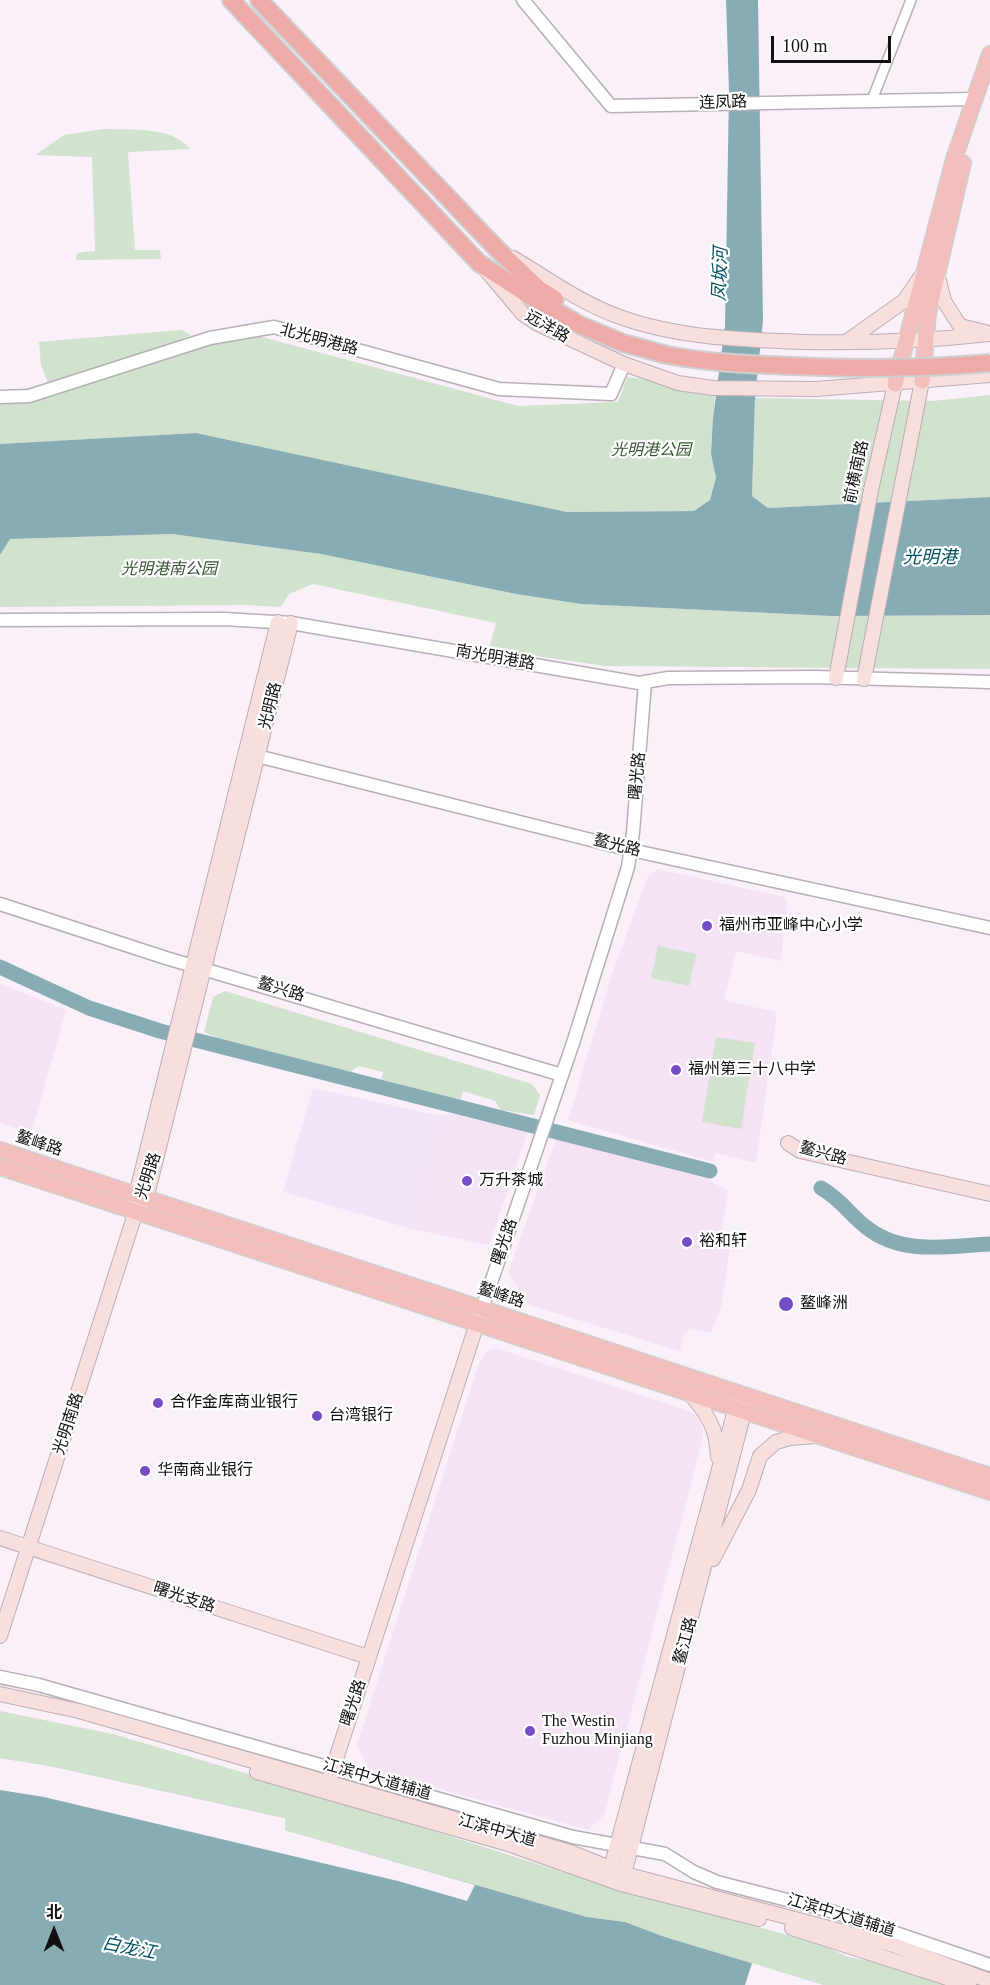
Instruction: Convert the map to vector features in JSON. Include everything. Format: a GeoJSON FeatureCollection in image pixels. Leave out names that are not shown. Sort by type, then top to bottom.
{"type":"FeatureCollection","features":[{"type":"Feature","properties":{"kind":"highway","name":"远洋路"},"geometry":{"type":"LineString","coordinates":[[231,0],[479,262]]}},
{"type":"Feature","properties":{"kind":"highway"},"geometry":{"type":"LineString","coordinates":[[259,0],[498,250],[539,289],[563,304],[668,350],[911,359],[990,353]]}},
{"type":"Feature","properties":{"kind":"highway"},"geometry":{"type":"LineString","coordinates":[[479,262],[533,298],[580,325],[623,343],[668,350],[723,363],[865,369],[911,369],[990,363]]}},
{"type":"Feature","properties":{"kind":"main road","name":"前横南路"},"geometry":{"type":"LineString","coordinates":[[836,678],[871,490],[904,341],[954,159],[990,54]]}},
{"type":"Feature","properties":{"kind":"main road"},"geometry":{"type":"LineString","coordinates":[[864,679],[899,487],[922,381],[924,340],[963,163],[990,80]]}},
{"type":"Feature","properties":{"kind":"main road"},"geometry":{"type":"LineString","coordinates":[[498,250],[543,278],[620,317],[710,337],[846,342],[924,340],[990,334]]}},
{"type":"Feature","properties":{"kind":"main road","name":"远洋路"},"geometry":{"type":"LineString","coordinates":[[479,262],[522,314],[571,341],[665,380],[713,388],[832,388],[990,375]]}},
{"type":"Feature","properties":{"kind":"main road","name":"前横南路"},"geometry":{"type":"LineString","coordinates":[[846,342],[904,301],[922,275]]}},
{"type":"Feature","properties":{"kind":"main road"},"geometry":{"type":"LineString","coordinates":[[938,277],[944,301],[960,326],[990,334]]}},
{"type":"Feature","properties":{"kind":"main road","name":"光明路"},"geometry":{"type":"LineString","coordinates":[[139,1202],[285,622]]}},
{"type":"Feature","properties":{"kind":"main road","name":"鳌兴路"},"geometry":{"type":"LineString","coordinates":[[990,1186],[801,1142],[788,1143],[800,1151],[990,1194]]}},
{"type":"Feature","properties":{"kind":"main road","name":"鳌峰路"},"geometry":{"type":"LineString","coordinates":[[0,1150],[139,1202],[742,1403],[990,1476]]}},
{"type":"Feature","properties":{"kind":"main road","name":"鳌峰路"},"geometry":{"type":"LineString","coordinates":[[0,1167],[139,1202]]}},
{"type":"Feature","properties":{"kind":"main road","name":"光明南路"},"geometry":{"type":"LineString","coordinates":[[0,1636],[139,1202]]}},
{"type":"Feature","properties":{"kind":"main road","name":"鳌峰路"},"geometry":{"type":"LineString","coordinates":[[480,1316],[689,1393],[742,1403],[820,1436],[990,1492]]}},
{"type":"Feature","properties":{"kind":"main road","name":"曙光路"},"geometry":{"type":"LineString","coordinates":[[327,1787],[480,1316]]}},
{"type":"Feature","properties":{"kind":"main road"},"geometry":{"type":"LineString","coordinates":[[689,1393],[705,1411],[714,1427],[719,1467]]}},
{"type":"Feature","properties":{"kind":"main road","name":"鳌江路"},"geometry":{"type":"LineString","coordinates":[[623,1879],[624,1848],[719,1467],[742,1403]]}},
{"type":"Feature","properties":{"kind":"main road","name":"鳌江路"},"geometry":{"type":"LineString","coordinates":[[609,1873],[624,1848],[702,1580],[742,1403]]}},
{"type":"Feature","properties":{"kind":"main road"},"geometry":{"type":"LineString","coordinates":[[702,1580],[749,1490],[760,1456],[776,1443],[790,1438],[820,1436]]}},
{"type":"Feature","properties":{"kind":"main road","name":"曙光支路"},"geometry":{"type":"LineString","coordinates":[[0,1538],[368,1657]]}},
{"type":"Feature","properties":{"kind":"main road","name":"江滨中大道"},"geometry":{"type":"LineString","coordinates":[[0,1694],[68,1708],[327,1787]]}},
{"type":"Feature","properties":{"kind":"main road","name":"江滨中大道"},"geometry":{"type":"LineString","coordinates":[[0,1703],[63,1716],[570,1852],[623,1879],[778,1924],[969,1985]]}},
{"type":"Feature","properties":{"kind":"main road","name":"江滨中大道"},"geometry":{"type":"LineString","coordinates":[[623,1879],[893,1946],[990,1981]]}},
{"type":"Feature","properties":{"kind":"street","name":"连凤路"},"geometry":{"type":"LineString","coordinates":[[523,0],[611,106],[974,99]]}},
{"type":"Feature","properties":{"kind":"street"},"geometry":{"type":"LineString","coordinates":[[872,100],[911,0]]}},
{"type":"Feature","properties":{"kind":"street","name":"北光明港路"},"geometry":{"type":"LineString","coordinates":[[0,397],[29,396],[210,338],[274,327],[499,389],[610,394],[624,364]]}},
{"type":"Feature","properties":{"kind":"street","name":"南光明港路"},"geometry":{"type":"LineString","coordinates":[[0,620],[215,619],[285,622],[645,683],[668,678],[836,678],[990,682]]}},
{"type":"Feature","properties":{"kind":"street","name":"曙光路"},"geometry":{"type":"LineString","coordinates":[[480,1316],[562,1075],[631,850],[645,683]]}},
{"type":"Feature","properties":{"kind":"street","name":"鳌光路"},"geometry":{"type":"LineString","coordinates":[[252,755],[631,850],[990,928]]}},
{"type":"Feature","properties":{"kind":"street","name":"鳌兴路"},"geometry":{"type":"LineString","coordinates":[[0,904],[562,1075]]}},
{"type":"Feature","properties":{"kind":"street","name":"江滨中大道辅道"},"geometry":{"type":"LineString","coordinates":[[0,1677],[39,1685],[333,1767],[573,1838],[665,1854],[694,1872],[717,1882],[834,1912],[990,1965]]}},
{"type":"Feature","properties":{"kind":"shaded area","name":"福州第三十八中学"},"geometry":{"type":"Polygon","coordinates":[[[658,869],[784,897],[787,902],[781,961],[736,951],[724,1000],[775,1012],[776,1020],[756,1163],[715,1153],[713,1162],[568,1120],[612,974],[648,876],[658,869]]]}},
{"type":"Feature","properties":{"kind":"shaded area"},"geometry":{"type":"Polygon","coordinates":[[[0,984],[66,1010],[31,1134],[0,1123],[0,984]]]}},
{"type":"Feature","properties":{"kind":"shaded area"},"geometry":{"type":"Polygon","coordinates":[[[313,1088],[441,1116],[412,1229],[283,1192],[313,1088]]]}},
{"type":"Feature","properties":{"kind":"shaded area","name":"万升茶城"},"geometry":{"type":"Polygon","coordinates":[[[451,1114],[528,1132],[489,1245],[412,1229],[441,1116],[451,1114]]]}},
{"type":"Feature","properties":{"kind":"shaded area"},"geometry":{"type":"Polygon","coordinates":[[[556,1139],[706,1178],[728,1191],[719,1245],[730,1248],[721,1307],[711,1333],[690,1328],[683,1336],[680,1351],[529,1305],[508,1273],[556,1139]]]}},
{"type":"Feature","properties":{"kind":"shaded area"},"geometry":{"type":"Polygon","coordinates":[[[496,1348],[689,1411],[696,1415],[703,1428],[702,1442],[604,1815],[588,1830],[369,1769],[357,1745],[478,1366],[487,1351],[496,1348]]]}},
{"type":"Feature","properties":{"kind":"green space"},"geometry":{"type":"Polygon","coordinates":[[[104,129],[162,133],[172,136],[190,149],[128,152],[135,250],[160,250],[161,259],[76,260],[77,253],[95,251],[92,157],[35,155],[64,135],[104,129]]]}},
{"type":"Feature","properties":{"kind":"green space"},"geometry":{"type":"Polygon","coordinates":[[[181,330],[191,335],[140,357],[49,386],[41,365],[39,342],[181,330]]]}},
{"type":"Feature","properties":{"kind":"green space","name":"光明港公园"},"geometry":{"type":"Polygon","coordinates":[[[259,336],[518,406],[618,402],[627,377],[715,390],[711,454],[716,478],[714,495],[707,503],[694,511],[567,512],[196,433],[0,444],[0,401],[218,340],[259,336]]]}},
{"type":"Feature","properties":{"kind":"green space"},"geometry":{"type":"Polygon","coordinates":[[[990,395],[990,497],[768,508],[752,496],[755,398],[932,401],[990,395]]]}},
{"type":"Feature","properties":{"kind":"green space","name":"光明港南公园"},"geometry":{"type":"Polygon","coordinates":[[[172,534],[321,554],[516,594],[581,604],[831,616],[990,615],[990,669],[605,666],[489,649],[496,623],[313,584],[289,594],[281,607],[244,605],[0,607],[0,555],[10,539],[172,534]]]}},
{"type":"Feature","properties":{"kind":"green space"},"geometry":{"type":"Polygon","coordinates":[[[658,946],[696,954],[689,986],[651,978],[658,946]]]}},
{"type":"Feature","properties":{"kind":"green space"},"geometry":{"type":"Polygon","coordinates":[[[225,991],[532,1084],[540,1095],[534,1115],[501,1110],[495,1101],[463,1091],[460,1101],[381,1079],[383,1072],[358,1066],[351,1072],[215,1037],[204,1032],[213,997],[225,991]]]}},
{"type":"Feature","properties":{"kind":"green space"},"geometry":{"type":"Polygon","coordinates":[[[716,1037],[755,1043],[741,1129],[702,1122],[716,1037]]]}},
{"type":"Feature","properties":{"kind":"green space"},"geometry":{"type":"Polygon","coordinates":[[[0,1711],[113,1734],[316,1794],[626,1892],[818,1943],[848,1957],[882,1963],[946,1985],[824,1985],[665,1937],[625,1922],[587,1917],[285,1830],[284,1818],[50,1766],[0,1758],[0,1711]]]}},
{"type":"Feature","properties":{"kind":"water","name":"光明港"},"geometry":{"type":"Polygon","coordinates":[[[726,0],[758,0],[763,320],[755,398],[752,496],[768,508],[990,497],[990,615],[831,616],[581,604],[516,594],[321,554],[172,534],[10,539],[0,555],[0,444],[196,433],[567,512],[694,511],[710,500],[716,478],[711,454],[713,418],[725,326],[729,92],[726,0]]]}},
{"type":"Feature","properties":{"kind":"water","name":"白龙江"},"geometry":{"type":"Polygon","coordinates":[[[0,1758],[50,1766],[285,1818],[285,1830],[587,1917],[625,1922],[665,1937],[824,1985],[0,1985],[0,1758]]]}},
{"type":"Feature","properties":{"kind":"pier"},"geometry":{"type":"Polygon","coordinates":[[[0,1758],[50,1766],[285,1818],[285,1830],[475,1885],[467,1901],[398,1881],[44,1797],[0,1790],[0,1758]]]}},
{"type":"Feature","properties":{"kind":"pier"},"geometry":{"type":"Polygon","coordinates":[[[752,1963],[824,1985],[745,1985],[752,1963]]]}},
{"type":"Feature","properties":{"kind":"waterway"},"geometry":{"type":"LineString","coordinates":[[0,967],[89,1008],[160,1031],[710,1171]]}},
{"type":"Feature","properties":{"kind":"waterway"},"geometry":{"type":"LineString","coordinates":[[821,1188],[866,1227],[895,1242],[925,1247],[990,1244]]}},
{"type":"Feature","properties":{"kind":"place","name":"福州市亚峰中心小学"},"geometry":{"type":"Point","coordinates":[707,926]}},
{"type":"Feature","properties":{"kind":"place","name":"福州第三十八中学"},"geometry":{"type":"Point","coordinates":[676,1070]}},
{"type":"Feature","properties":{"kind":"place","name":"万升茶城"},"geometry":{"type":"Point","coordinates":[467,1181]}},
{"type":"Feature","properties":{"kind":"place","name":"裕和轩"},"geometry":{"type":"Point","coordinates":[687,1242]}},
{"type":"Feature","properties":{"kind":"place","name":"鳌峰洲"},"geometry":{"type":"Point","coordinates":[786,1304]}},
{"type":"Feature","properties":{"kind":"place","name":"合作金库商业银行"},"geometry":{"type":"Point","coordinates":[158,1403]}},
{"type":"Feature","properties":{"kind":"place","name":"台湾银行"},"geometry":{"type":"Point","coordinates":[317,1416]}},
{"type":"Feature","properties":{"kind":"place","name":"华南商业银行"},"geometry":{"type":"Point","coordinates":[145,1471]}},
{"type":"Feature","properties":{"kind":"place","name":"The Westin Fuzhou Minjiang"},"geometry":{"type":"Point","coordinates":[530,1731]}},
{"type":"Feature","properties":{"kind":"water label","name":"凤坂河"},"geometry":{"type":"Point","coordinates":[721,274]}}]}
